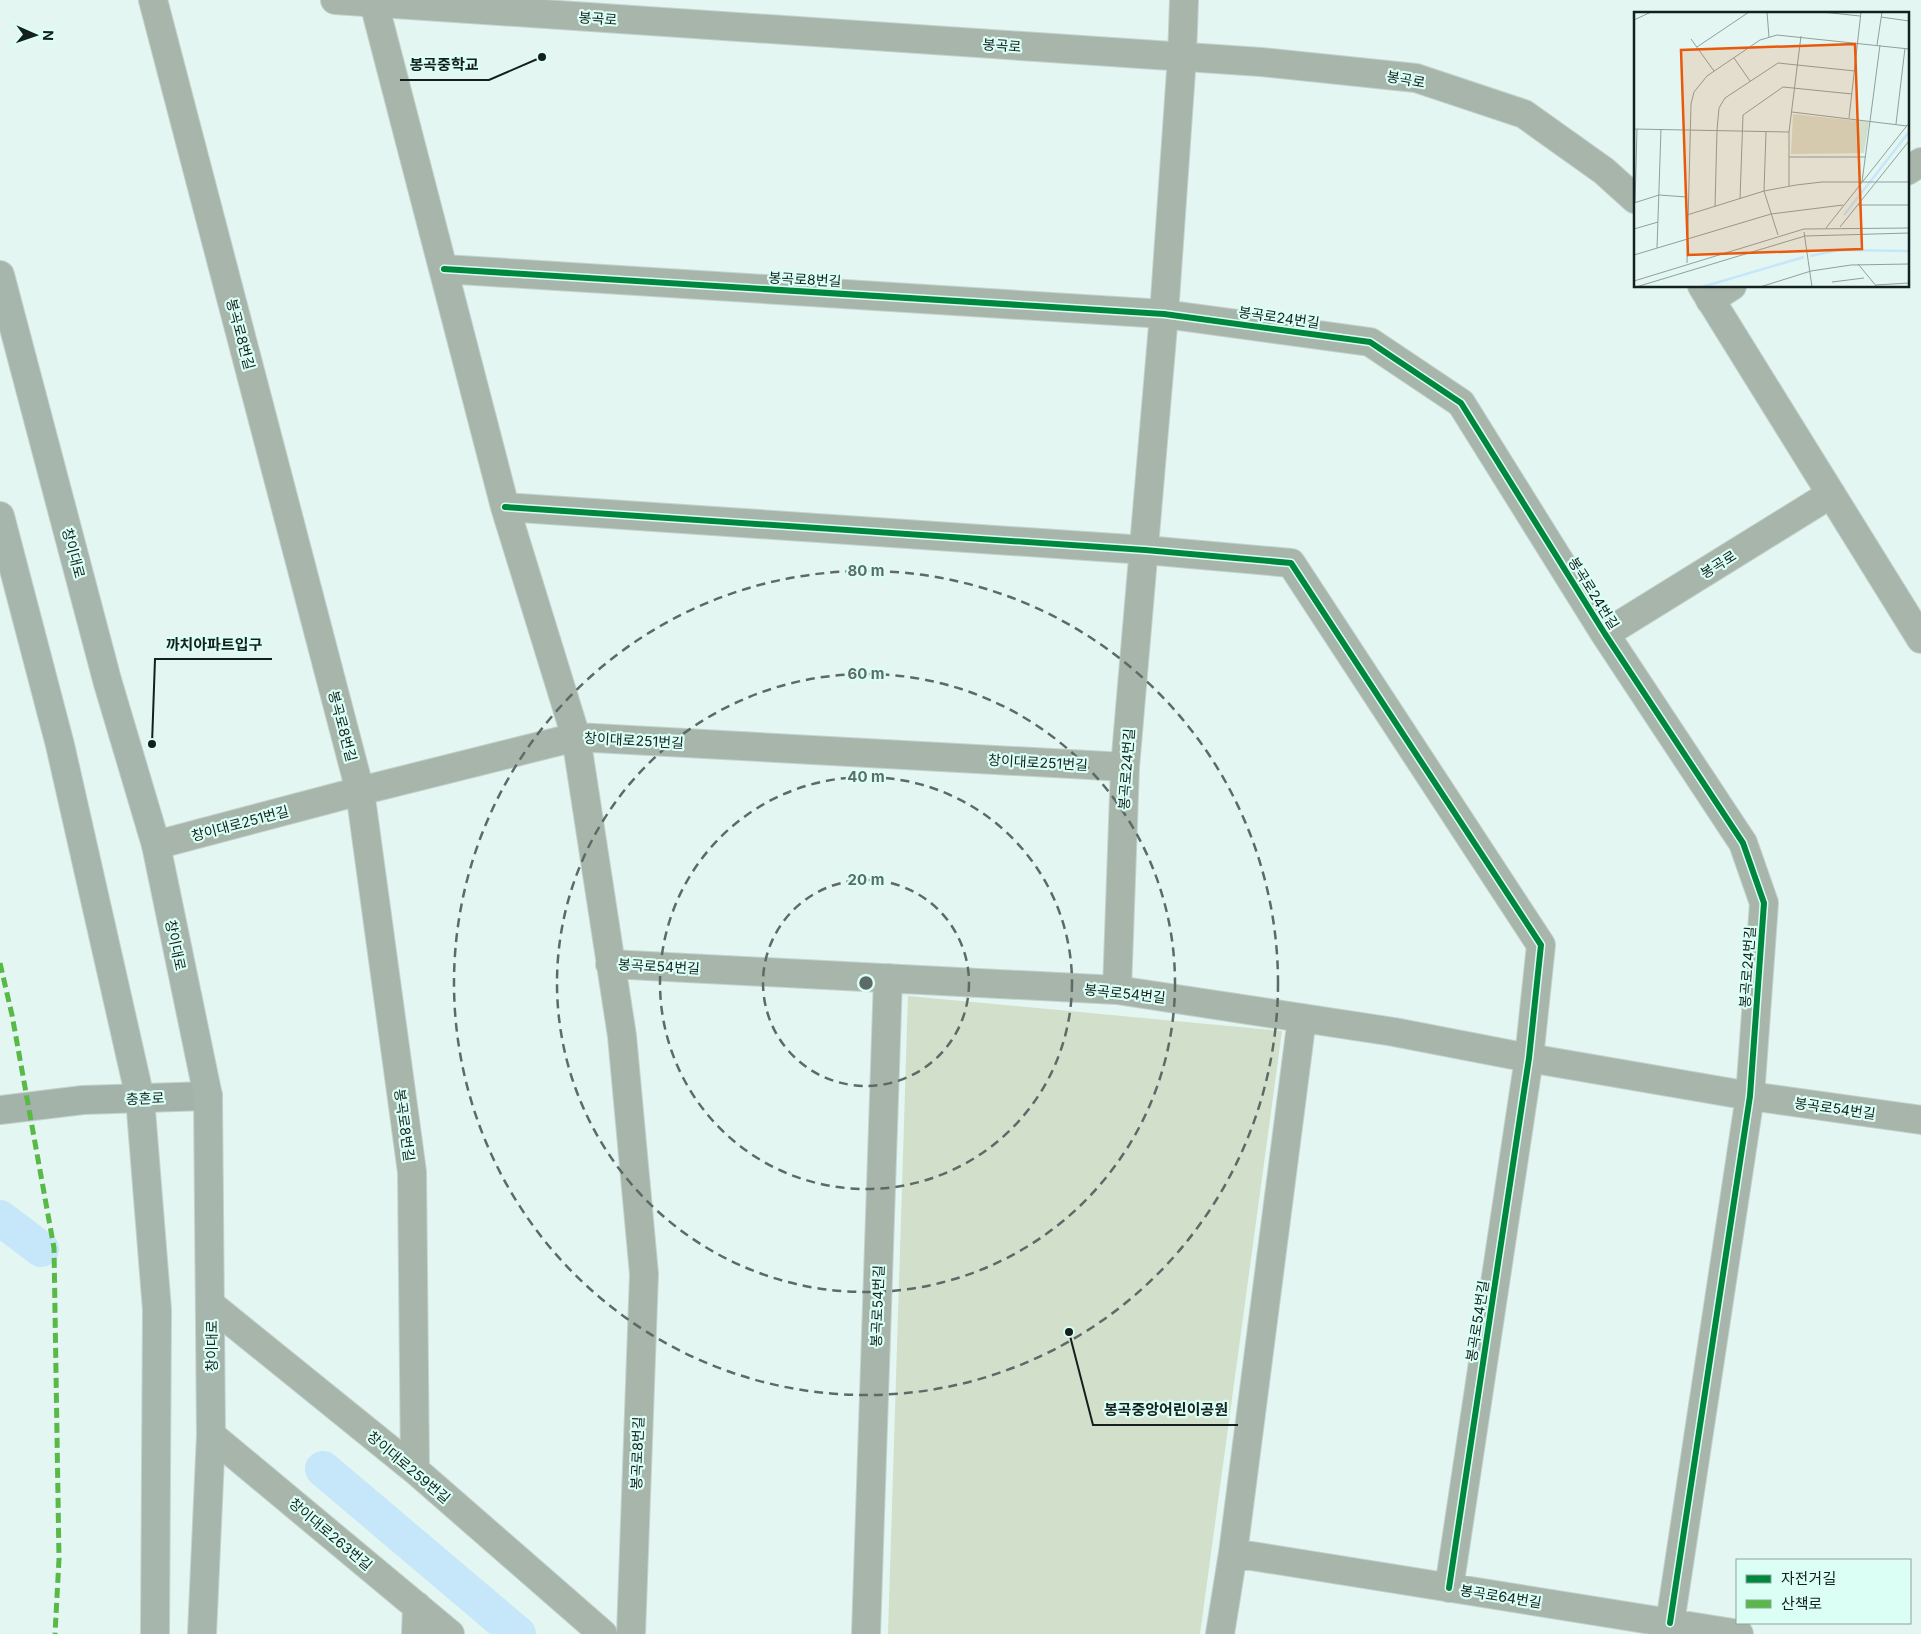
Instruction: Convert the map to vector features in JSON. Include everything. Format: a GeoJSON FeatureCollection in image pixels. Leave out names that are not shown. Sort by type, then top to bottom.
{"type":"FeatureCollection","features":[{"type":"Feature","properties":{"kind":"main road","name":"창이대로"},"geometry":{"type":"LineString","coordinates":[[0,275],[107,680],[156,845],[208,1096],[211,1435],[202,1634]]}},
{"type":"Feature","properties":{"kind":"main road"},"geometry":{"type":"LineString","coordinates":[[0,516],[60,745],[140,1098],[157,1310],[155,1634]]}},
{"type":"Feature","properties":{"kind":"main road","name":"충혼로"},"geometry":{"type":"LineString","coordinates":[[0,1110],[83,1100],[208,1096]]}},
{"type":"Feature","properties":{"kind":"street","name":"봉곡로8번길"},"geometry":{"type":"LineString","coordinates":[[154,0],[360,791],[412,1172],[415,1470]]}},
{"type":"Feature","properties":{"kind":"street","name":"봉곡로"},"geometry":{"type":"LineString","coordinates":[[335,0],[374,3],[548,7],[1261,62],[1416,78],[1524,114],[1604,171],[1634,198]]}},
{"type":"Feature","properties":{"kind":"street","name":"봉곡로24번길"},"geometry":{"type":"LineString","coordinates":[[1117,990],[1125,767],[1164,314],[1182,56],[1184,0]]}},
{"type":"Feature","properties":{"kind":"street","name":"봉곡로8번길"},"geometry":{"type":"LineString","coordinates":[[374,3],[505,507],[576,737],[622,1036],[644,1274],[630,1634]]}},
{"type":"Feature","properties":{"kind":"street"},"geometry":{"type":"LineString","coordinates":[[1908,170],[1921,162]]}},
{"type":"Feature","properties":{"kind":"street","name":"봉곡로8번길"},"geometry":{"type":"LineString","coordinates":[[444,269],[1164,314]]}},
{"type":"Feature","properties":{"kind":"street"},"geometry":{"type":"LineString","coordinates":[[1715,291],[1831,494],[1921,639]]}},
{"type":"Feature","properties":{"kind":"street","name":"봉곡로24번길"},"geometry":{"type":"LineString","coordinates":[[1164,314],[1370,342],[1461,403],[1605,634],[1742,843],[1764,903],[1750,1096]]}},
{"type":"Feature","properties":{"kind":"street","name":"봉곡로"},"geometry":{"type":"LineString","coordinates":[[1605,634],[1831,494]]}},
{"type":"Feature","properties":{"kind":"street"},"geometry":{"type":"LineString","coordinates":[[505,507],[1145,550],[1291,563],[1541,945],[1529,1058]]}},
{"type":"Feature","properties":{"kind":"street","name":"창이대로251번길"},"geometry":{"type":"LineString","coordinates":[[156,845],[576,737],[1125,767]]}},
{"type":"Feature","properties":{"kind":"street","name":"봉곡로54번길"},"geometry":{"type":"LineString","coordinates":[[610,964],[1117,990],[1394,1032],[1529,1058],[1750,1096],[1921,1120]]}},
{"type":"Feature","properties":{"kind":"street","name":"봉곡로54번길"},"geometry":{"type":"LineString","coordinates":[[866,1634],[888,978]]}},
{"type":"Feature","properties":{"kind":"street"},"geometry":{"type":"LineString","coordinates":[[1220,1634],[1233,1554],[1302,1018]]}},
{"type":"Feature","properties":{"kind":"street","name":"봉곡로54번길"},"geometry":{"type":"LineString","coordinates":[[1449,1588],[1529,1058]]}},
{"type":"Feature","properties":{"kind":"street"},"geometry":{"type":"LineString","coordinates":[[1670,1623],[1750,1096]]}},
{"type":"Feature","properties":{"kind":"street","name":"창이대로259번길"},"geometry":{"type":"LineString","coordinates":[[211,1304],[415,1470],[603,1634]]}},
{"type":"Feature","properties":{"kind":"street","name":"창이대로263번길"},"geometry":{"type":"LineString","coordinates":[[211,1435],[450,1634]]}},
{"type":"Feature","properties":{"kind":"street","name":"봉곡로64번길"},"geometry":{"type":"LineString","coordinates":[[1233,1554],[1739,1634]]}},
{"type":"Feature","properties":{"kind":"street"},"geometry":{"type":"LineString","coordinates":[[416,1634],[417,1606]]}},
{"type":"Feature","properties":{"kind":"green space"},"geometry":{"type":"Polygon","coordinates":[[[908,996],[1282,1031],[1200,1634],[888,1634],[908,996]]]}},
{"type":"Feature","properties":{"kind":"waterway"},"geometry":{"type":"LineString","coordinates":[[0,1218],[41,1249]]}},
{"type":"Feature","properties":{"kind":"waterway"},"geometry":{"type":"LineString","coordinates":[[323,1469],[518,1634]]}},
{"type":"Feature","properties":{"kind":"marked path"},"geometry":{"type":"LineString","coordinates":[[0,963],[12,1015],[54,1248],[59,1559],[55,1634]]}},
{"type":"Feature","properties":{"kind":"cycle path"},"geometry":{"type":"LineString","coordinates":[[444,269],[1164,314],[1370,342],[1461,403],[1605,634],[1743,843],[1764,903],[1750,1096],[1670,1623]]}},
{"type":"Feature","properties":{"kind":"cycle path"},"geometry":{"type":"LineString","coordinates":[[505,507],[1145,550],[1291,563],[1541,945],[1529,1058],[1449,1588]]}},
{"type":"Feature","properties":{"kind":"place","name":"봉곡중학교"},"geometry":{"type":"Point","coordinates":[542,57]}},
{"type":"Feature","properties":{"kind":"place","name":"까치아파트입구"},"geometry":{"type":"Point","coordinates":[152,744]}},
{"type":"Feature","properties":{"kind":"place","name":"봉곡중앙어린이공원"},"geometry":{"type":"Point","coordinates":[1069,1332]}}]}
